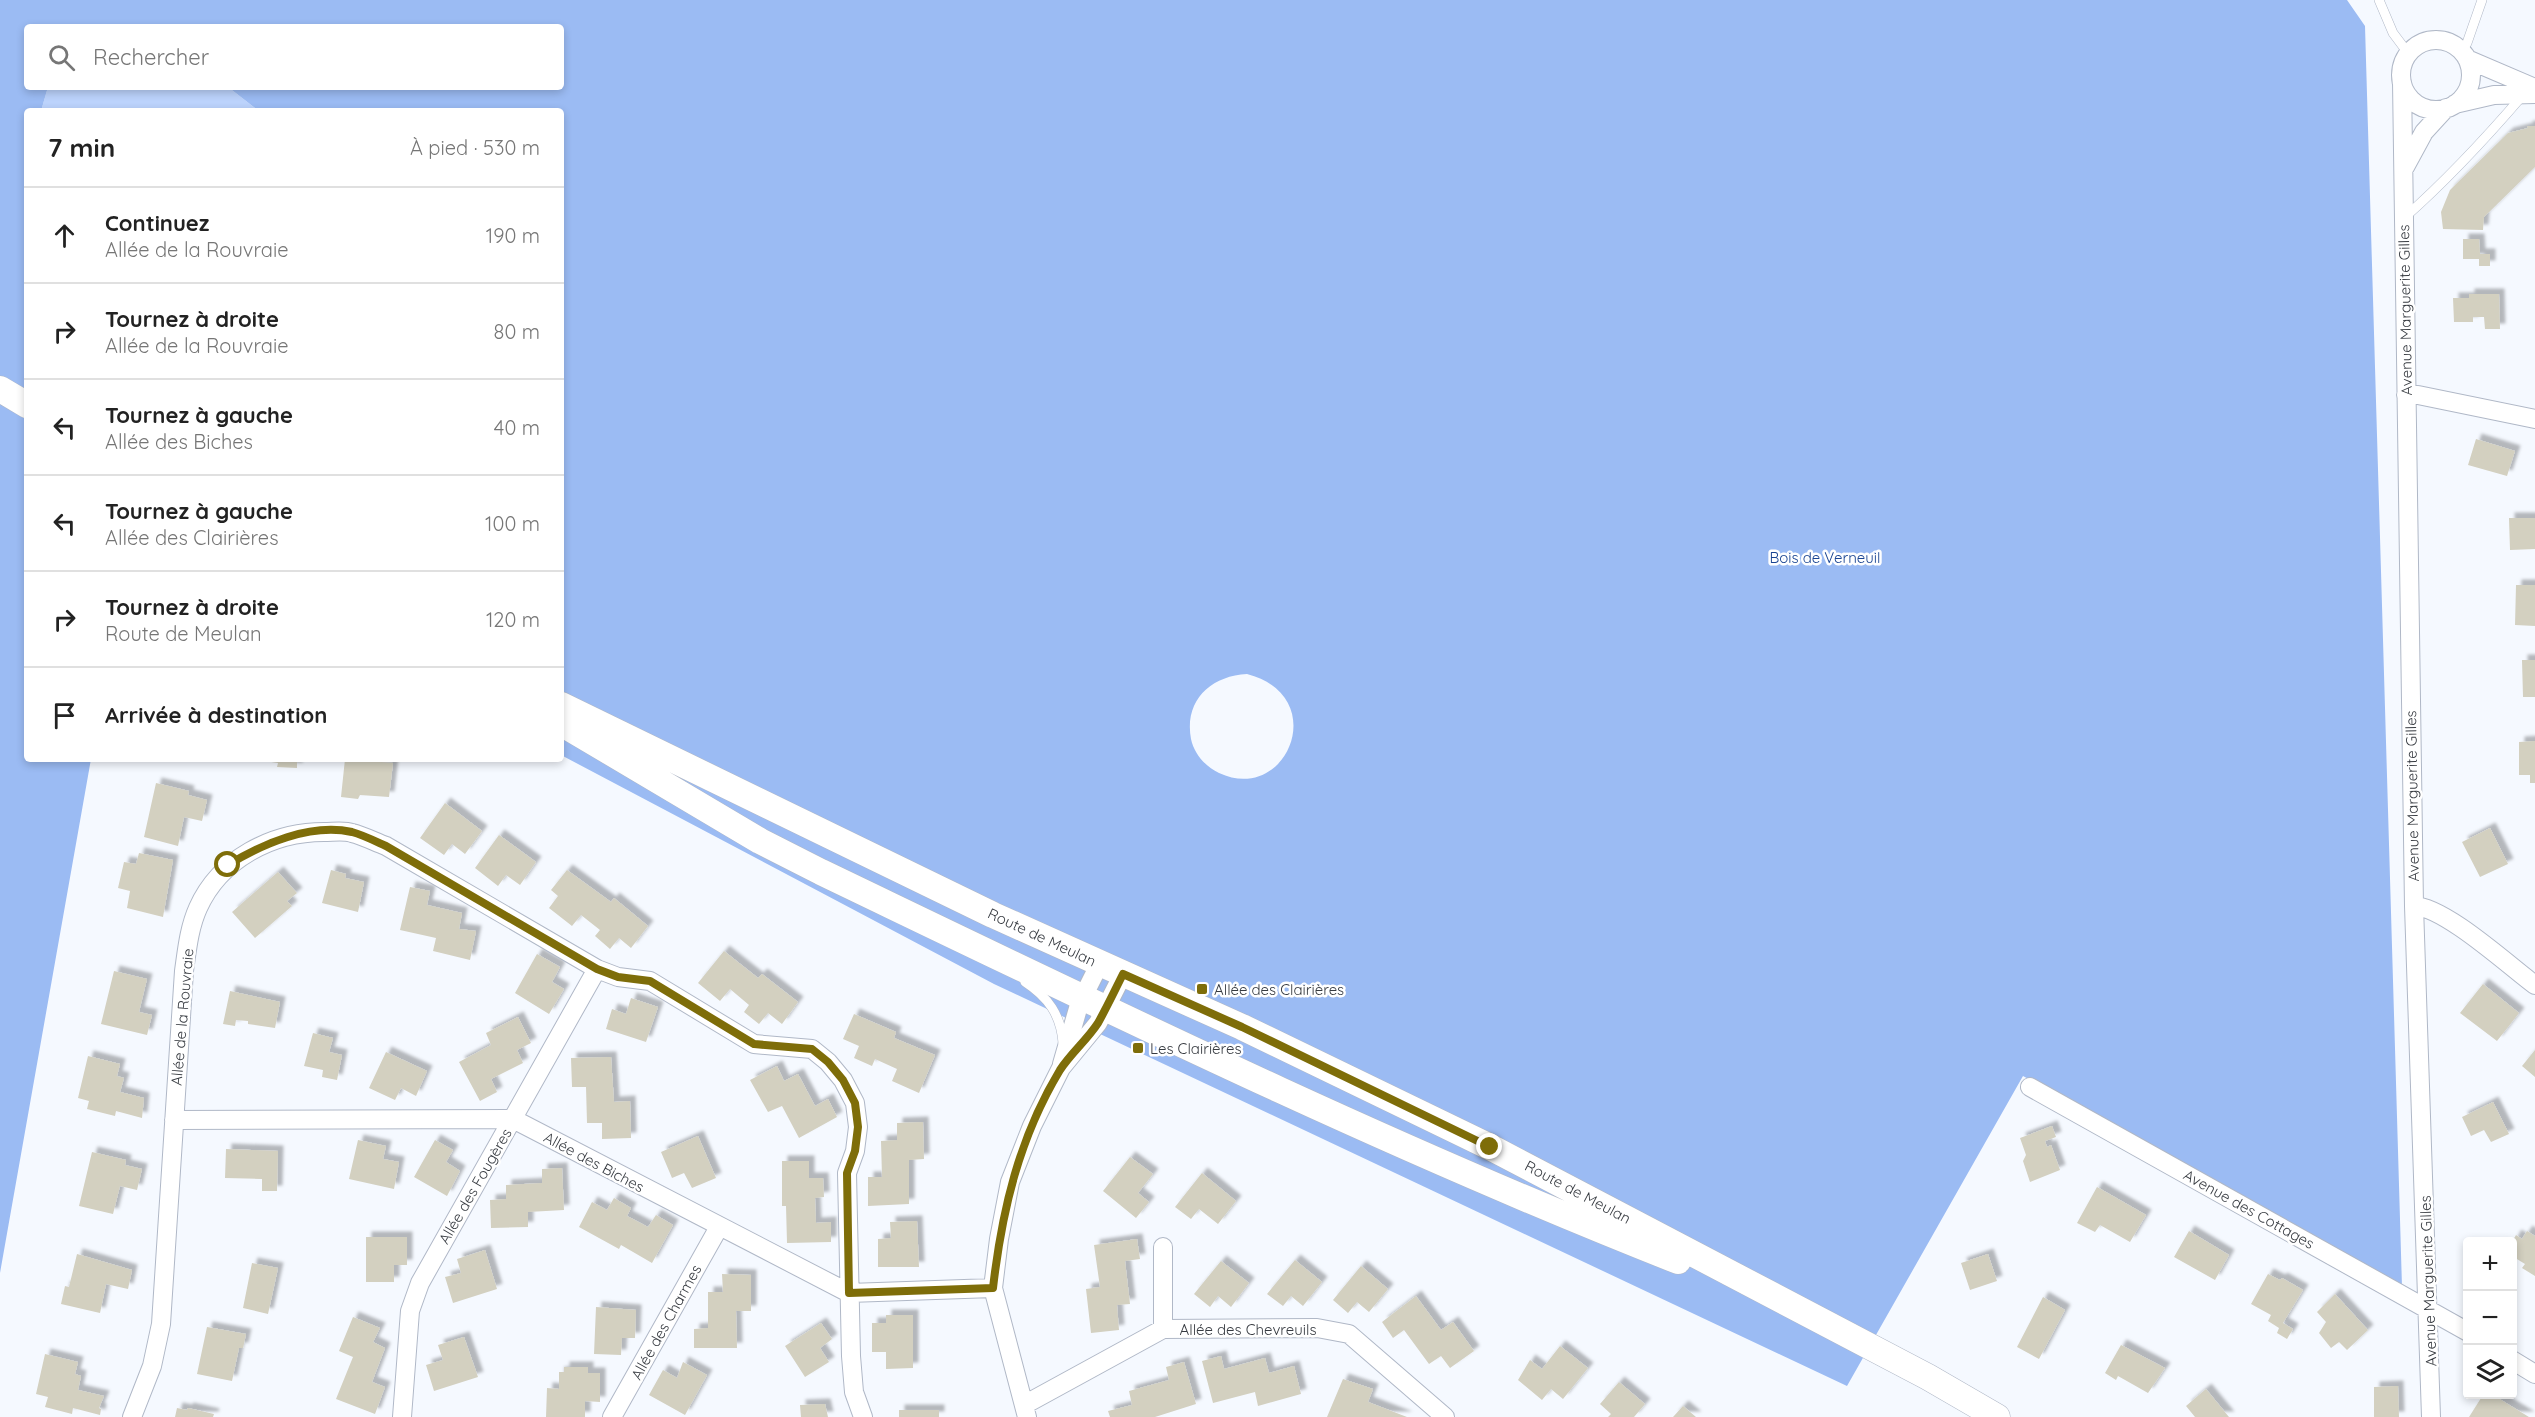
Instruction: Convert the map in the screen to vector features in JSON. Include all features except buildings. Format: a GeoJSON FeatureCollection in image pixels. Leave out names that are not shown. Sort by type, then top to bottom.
{"type":"FeatureCollection","features":[{"type":"Feature","properties":{"kind":"main road"},"geometry":{"type":"LineString","coordinates":[[0,389],[24,403]]}},
{"type":"Feature","properties":{"kind":"main road","name":"Route de Meulan"},"geometry":{"type":"LineString","coordinates":[[564,706],[993,915],[1261,1036],[1480,1141],[1612,1209],[1779,1301],[1928,1377],[1997,1417]]}},
{"type":"Feature","properties":{"kind":"main road","name":"Route de Meulan"},"geometry":{"type":"LineString","coordinates":[[564,725],[760,842],[1106,1008],[1457,1171],[1779,1301]]}},
{"type":"Feature","properties":{"kind":"street"},"geometry":{"type":"LineString","coordinates":[[2439,40],[2451,43],[2464,55],[2531,92],[2481,96],[2437,110],[2420,106],[2407,95],[2402,82],[2401,69],[2408,53],[2427,41],[2439,40]]}},
{"type":"Feature","properties":{"kind":"street"},"geometry":{"type":"LineString","coordinates":[[2450,106],[2467,89],[2470,81],[2464,55]]}},
{"type":"Feature","properties":{"kind":"street","name":"Avenue Marguerite Gilles"},"geometry":{"type":"LineString","coordinates":[[2402,82],[2414,906],[2430,1309],[2431,1417]]}},
{"type":"Feature","properties":{"kind":"street","name":"Avenue Marguerite Gilles"},"geometry":{"type":"LineString","coordinates":[[2404,174],[2414,147],[2450,106]]}},
{"type":"Feature","properties":{"kind":"street"},"geometry":{"type":"LineString","coordinates":[[2406,395],[2418,395],[2535,419]]}},
{"type":"Feature","properties":{"kind":"street","name":"Allée de la Rouvraie"},"geometry":{"type":"LineString","coordinates":[[132,1417],[152,1366],[161,1324],[184,971],[189,935],[198,908],[211,886],[228,865],[251,850],[280,838],[310,832],[350,832],[386,846],[597,969],[618,977],[650,981],[754,1044],[812,1049],[828,1062],[843,1080],[855,1103],[858,1127],[855,1151],[847,1173],[849,1293],[854,1392],[863,1417]]}},
{"type":"Feature","properties":{"kind":"street"},"geometry":{"type":"LineString","coordinates":[[2414,906],[2425,907],[2442,916],[2535,985]]}},
{"type":"Feature","properties":{"kind":"street"},"geometry":{"type":"LineString","coordinates":[[1026,1411],[993,1288],[999,1239],[1010,1182],[1032,1125],[1063,1060],[1083,997],[1112,968]]}},
{"type":"Feature","properties":{"kind":"street"},"geometry":{"type":"LineString","coordinates":[[1063,1060],[1098,1023],[1106,1008],[1112,968]]}},
{"type":"Feature","properties":{"kind":"street","name":"Allée des Fougères"},"geometry":{"type":"LineString","coordinates":[[402,1417],[410,1311],[420,1283],[597,969]]}},
{"type":"Feature","properties":{"kind":"street","name":"Avenue des Cottages"},"geometry":{"type":"LineString","coordinates":[[2030,1087],[2463,1329]]}},
{"type":"Feature","properties":{"kind":"street","name":"Allée des Biches"},"geometry":{"type":"LineString","coordinates":[[174,1120],[513,1119],[849,1293],[993,1288]]}},
{"type":"Feature","properties":{"kind":"street","name":"Allée des Charmes"},"geometry":{"type":"LineString","coordinates":[[612,1417],[719,1227]]}},
{"type":"Feature","properties":{"kind":"street","name":"Allée des Chevreuils"},"geometry":{"type":"LineString","coordinates":[[1163,1246],[1163,1329]]}},
{"type":"Feature","properties":{"kind":"street","name":"Allée des Chevreuils"},"geometry":{"type":"LineString","coordinates":[[1026,1411],[1163,1329],[1317,1328],[1349,1334],[1445,1417]]}},
{"type":"Feature","properties":{"kind":"street"},"geometry":{"type":"LineString","coordinates":[[2517,1363],[2535,1374]]}},
{"type":"Feature","properties":{"kind":"lane"},"geometry":{"type":"LineString","coordinates":[[2379,0],[2393,33],[2408,53]]}},
{"type":"Feature","properties":{"kind":"lane"},"geometry":{"type":"LineString","coordinates":[[2464,55],[2482,0]]}},
{"type":"Feature","properties":{"kind":"lane"},"geometry":{"type":"LineString","coordinates":[[2404,218],[2460,165],[2531,92]]}},
{"type":"Feature","properties":{"kind":"lane"},"geometry":{"type":"LineString","coordinates":[[950,934],[1047,999],[1060,1023],[1063,1060]]}},
{"type":"Feature","properties":{"kind":"shaded area"},"geometry":{"type":"Polygon","coordinates":[[[47,90],[232,90],[255,108],[42,108],[47,90]]]}},
{"type":"Feature","properties":{"kind":"green space","name":"Bois de Verneuil"},"geometry":{"type":"Polygon","coordinates":[[[0,0],[2347,0],[2365,26],[2402,1287],[2023,1076],[1847,1386],[994,984],[564,757],[564,108],[255,108],[232,90],[564,90],[564,24],[24,24],[24,90],[47,90],[42,108],[24,108],[24,762],[90,762],[0,1273],[0,0]],[[1247,674],[1234,676],[1211,685],[1202,693],[1192,713],[1191,739],[1198,755],[1219,773],[1243,779],[1264,774],[1280,762],[1290,744],[1293,723],[1288,703],[1273,686],[1247,674]]]}},
{"type":"Feature","properties":{"kind":"place","name":"Allée des Clairières"},"geometry":{"type":"Point","coordinates":[1202,989]}},
{"type":"Feature","properties":{"kind":"place","name":"Les Clairières"},"geometry":{"type":"Point","coordinates":[1138,1048]}},
{"type":"Feature","properties":{"kind":"route"},"geometry":{"type":"LineString","coordinates":[[228,865],[251,850],[280,838],[310,832],[350,832],[386,846],[597,969],[618,977],[650,981],[672,992],[705,1016],[754,1044],[812,1049],[828,1062],[843,1080],[855,1103],[858,1127],[855,1151],[847,1173],[849,1293],[993,1288],[999,1239],[1010,1182],[1032,1125],[1061,1068],[1098,1023],[1123,974],[1242,1027],[1490,1147]]}}]}
